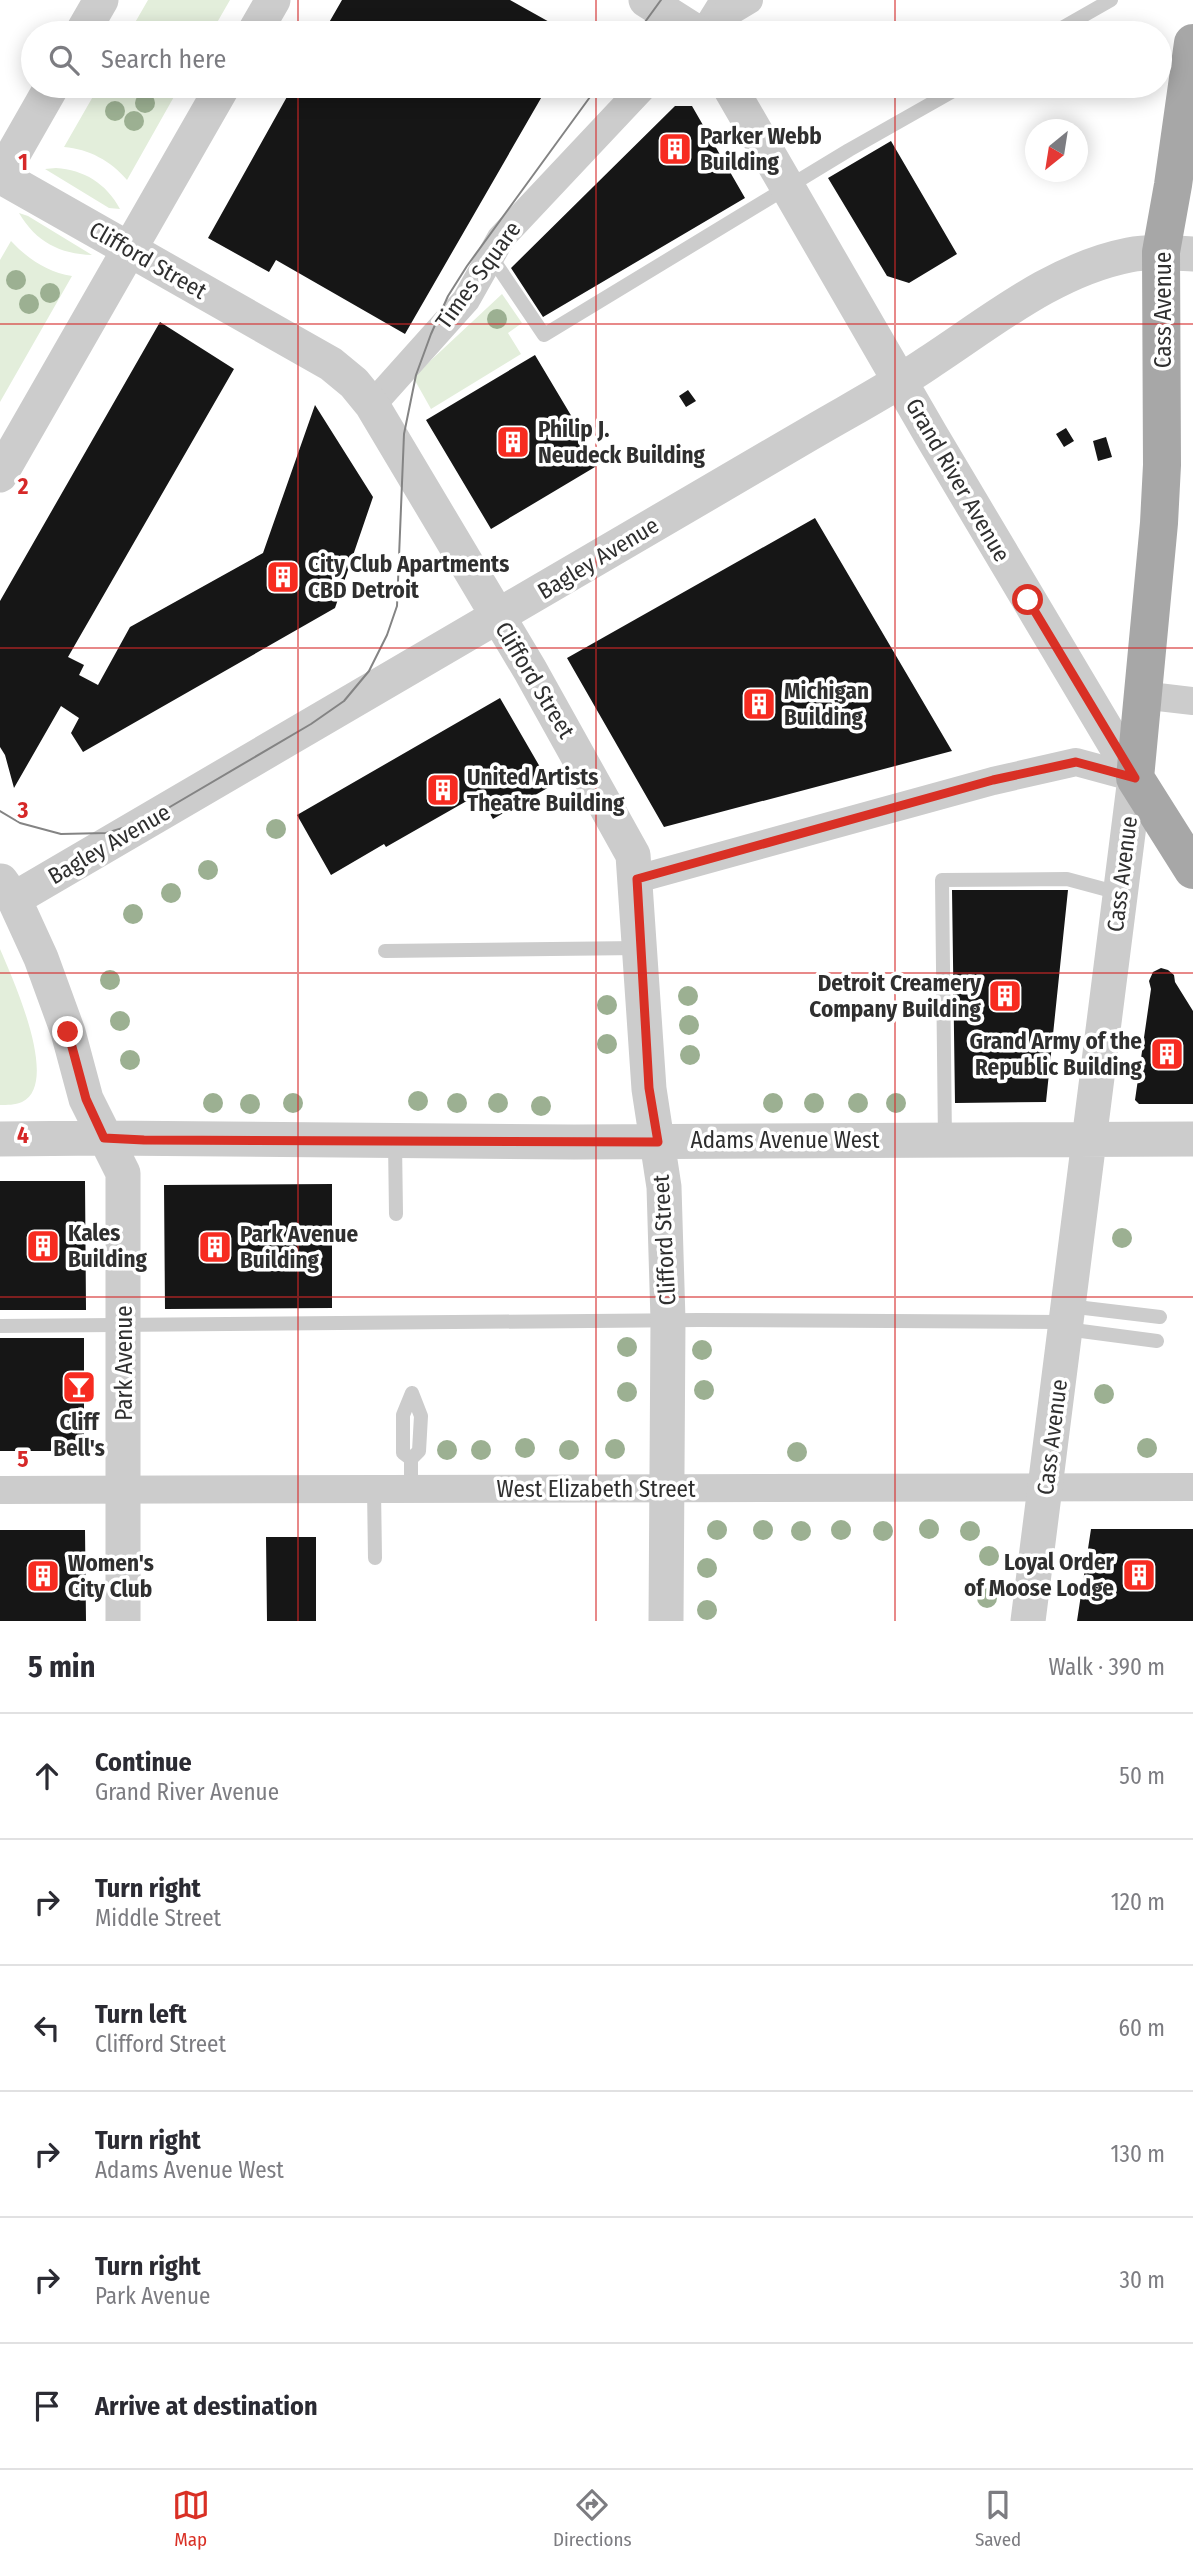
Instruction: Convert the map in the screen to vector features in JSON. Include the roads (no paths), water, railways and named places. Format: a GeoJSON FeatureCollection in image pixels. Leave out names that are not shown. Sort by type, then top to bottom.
{"type":"FeatureCollection","features":[{"type":"Feature","properties":{"kind":"main road","name":"Cass Avenue"},"geometry":{"type":"LineString","coordinates":[[1135,778],[1161,489],[1192,66]]}},
{"type":"Feature","properties":{"kind":"main road","name":"Grand River Avenue"},"geometry":{"type":"LineString","coordinates":[[1135,778],[1193,870]]}},
{"type":"Feature","properties":{"kind":"street"},"geometry":{"type":"LineString","coordinates":[[89,21],[102,0]]}},
{"type":"Feature","properties":{"kind":"street"},"geometry":{"type":"LineString","coordinates":[[261,21],[273,0]]}},
{"type":"Feature","properties":{"kind":"street"},"geometry":{"type":"LineString","coordinates":[[646,0],[679,21]]}},
{"type":"Feature","properties":{"kind":"street"},"geometry":{"type":"LineString","coordinates":[[714,21],[749,0]]}},
{"type":"Feature","properties":{"kind":"street"},"geometry":{"type":"LineString","coordinates":[[0,176],[45,98]]}},
{"type":"Feature","properties":{"kind":"street"},"geometry":{"type":"LineString","coordinates":[[0,475],[216,98]]}},
{"type":"Feature","properties":{"kind":"street","name":"Times Square"},"geometry":{"type":"LineString","coordinates":[[372,405],[466,300],[501,238],[633,98]]}},
{"type":"Feature","properties":{"kind":"street","name":"Grand River Avenue"},"geometry":{"type":"LineString","coordinates":[[736,98],[1135,778]]}},
{"type":"Feature","properties":{"kind":"street","name":"Clifford Street"},"geometry":{"type":"LineString","coordinates":[[0,176],[331,364],[354,383],[372,405],[530,670],[634,855],[649,1088],[664,1187],[669,1489],[666,1621]]}},
{"type":"Feature","properties":{"kind":"street","name":"Bagley Avenue"},"geometry":{"type":"LineString","coordinates":[[7,890],[497,617],[900,380],[1021,300],[1100,263],[1131,255],[1177,253]]}},
{"type":"Feature","properties":{"kind":"street"},"geometry":{"type":"LineString","coordinates":[[1142,695],[1193,701]]}},
{"type":"Feature","properties":{"kind":"street"},"geometry":{"type":"LineString","coordinates":[[637,879],[993,780],[1076,762],[1135,778]]}},
{"type":"Feature","properties":{"kind":"street","name":"Cass Avenue"},"geometry":{"type":"LineString","coordinates":[[1028,1621],[1135,778]]}},
{"type":"Feature","properties":{"kind":"street","name":"Park Avenue"},"geometry":{"type":"LineString","coordinates":[[7,890],[57,1000],[86,1099],[123,1173],[123,1621]]}},
{"type":"Feature","properties":{"kind":"street","name":"Adams Avenue West"},"geometry":{"type":"LineString","coordinates":[[0,1139],[658,1142],[1193,1139]]}},
{"type":"Feature","properties":{"kind":"street","name":"West Elizabeth Street"},"geometry":{"type":"LineString","coordinates":[[0,1490],[1193,1487]]}},
{"type":"Feature","properties":{"kind":"lane"},"geometry":{"type":"LineString","coordinates":[[703,21],[716,0]]}},
{"type":"Feature","properties":{"kind":"lane"},"geometry":{"type":"LineString","coordinates":[[1074,21],[1111,0]]}},
{"type":"Feature","properties":{"kind":"lane"},"geometry":{"type":"LineString","coordinates":[[490,255],[544,335],[788,187],[941,98]]}},
{"type":"Feature","properties":{"kind":"lane"},"geometry":{"type":"LineString","coordinates":[[945,1140],[942,880],[1067,879],[1119,893]]}},
{"type":"Feature","properties":{"kind":"lane"},"geometry":{"type":"LineString","coordinates":[[385,951],[640,948]]}},
{"type":"Feature","properties":{"kind":"lane"},"geometry":{"type":"LineString","coordinates":[[395,1141],[396,1214]]}},
{"type":"Feature","properties":{"kind":"lane"},"geometry":{"type":"LineString","coordinates":[[0,1326],[1160,1317]]}},
{"type":"Feature","properties":{"kind":"lane"},"geometry":{"type":"LineString","coordinates":[[1067,1319],[1157,1341]]}},
{"type":"Feature","properties":{"kind":"lane"},"geometry":{"type":"LineString","coordinates":[[411,1459],[411,1489]]}},
{"type":"Feature","properties":{"kind":"lane"},"geometry":{"type":"LineString","coordinates":[[374,1489],[375,1558]]}},
{"type":"Feature","properties":{"kind":"tram line"},"geometry":{"type":"LineString","coordinates":[[646,21],[661,0]]}},
{"type":"Feature","properties":{"kind":"tram line"},"geometry":{"type":"LineString","coordinates":[[0,811],[20,823],[61,834],[106,833],[146,821],[311,724],[344,701],[369,671],[387,635],[397,606],[404,434],[416,375],[431,334],[448,296],[467,266],[589,98]]}},
{"type":"Feature","properties":{"kind":"place","name":"Parker Webb Building"},"geometry":{"type":"Point","coordinates":[675,149]}},
{"type":"Feature","properties":{"kind":"place","name":"Philip J. Neudeck Building"},"geometry":{"type":"Point","coordinates":[513,442]}},
{"type":"Feature","properties":{"kind":"place","name":"City Club Apartments CBD Detroit"},"geometry":{"type":"Point","coordinates":[283,577]}},
{"type":"Feature","properties":{"kind":"place","name":"Michigan Building"},"geometry":{"type":"Point","coordinates":[759,704]}},
{"type":"Feature","properties":{"kind":"place","name":"United Artists Theatre Building"},"geometry":{"type":"Point","coordinates":[443,790]}},
{"type":"Feature","properties":{"kind":"place","name":"Detroit Creamery Company Building"},"geometry":{"type":"Point","coordinates":[1005,996]}},
{"type":"Feature","properties":{"kind":"place","name":"Grand Army of the Republic Building"},"geometry":{"type":"Point","coordinates":[1167,1054]}},
{"type":"Feature","properties":{"kind":"place","name":"Kales Building"},"geometry":{"type":"Point","coordinates":[43,1246]}},
{"type":"Feature","properties":{"kind":"place","name":"Park Avenue Building"},"geometry":{"type":"Point","coordinates":[215,1247]}},
{"type":"Feature","properties":{"kind":"place","name":"Cliff Bell's"},"geometry":{"type":"Point","coordinates":[79,1387]}},
{"type":"Feature","properties":{"kind":"place","name":"Loyal Order of Moose Lodge"},"geometry":{"type":"Point","coordinates":[1139,1575]}},
{"type":"Feature","properties":{"kind":"place","name":"Women's City Club"},"geometry":{"type":"Point","coordinates":[43,1576]}}]}
